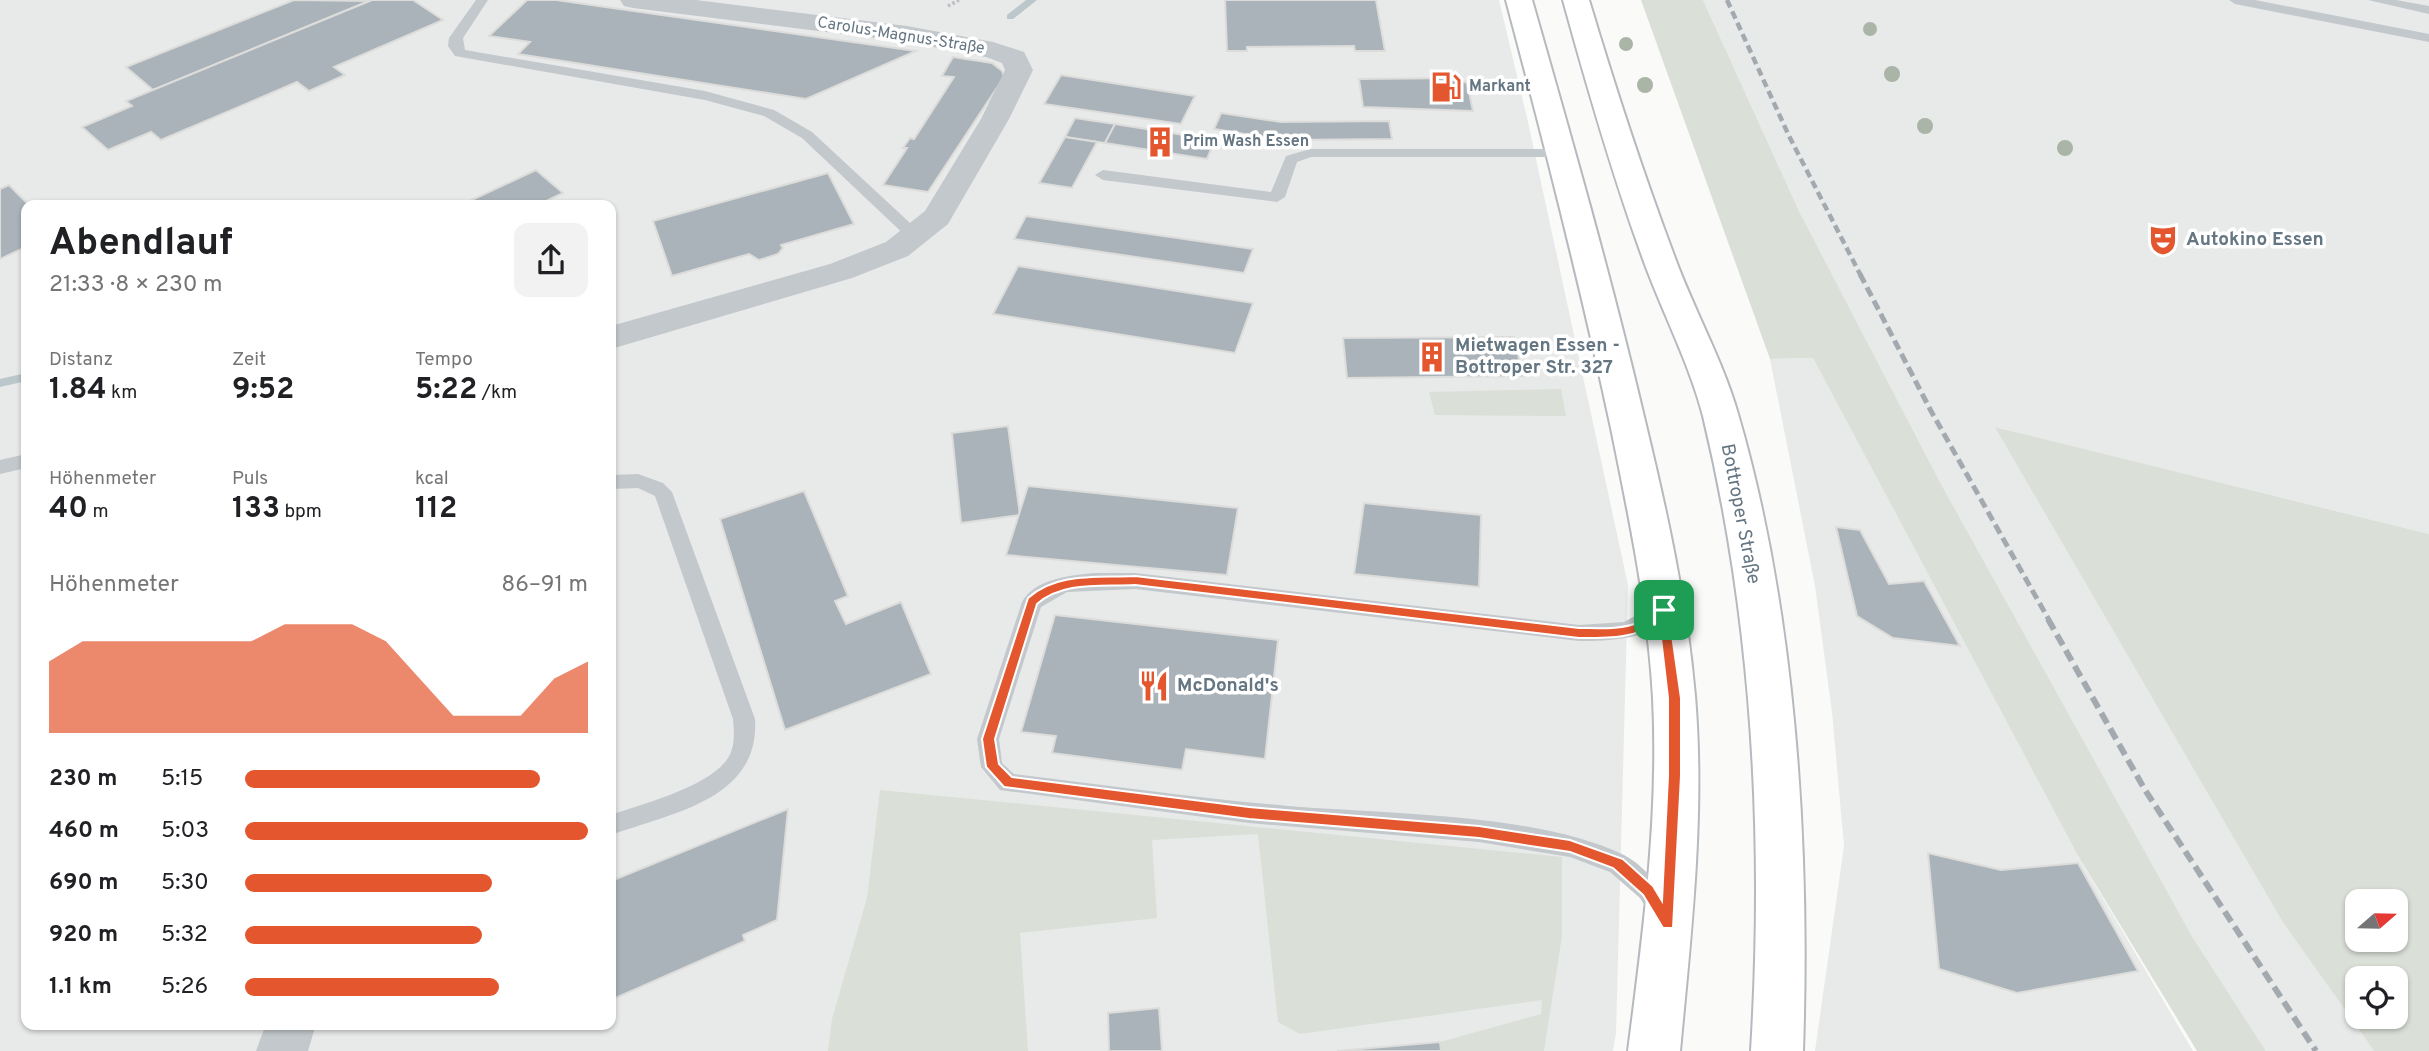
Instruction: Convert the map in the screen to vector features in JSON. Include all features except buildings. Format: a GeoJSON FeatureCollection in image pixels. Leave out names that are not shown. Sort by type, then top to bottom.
{"type":"FeatureCollection","features":[{"type":"Feature","properties":{"kind":"main road"},"geometry":{"type":"LineString","coordinates":[[1519,0],[1612,354],[1645,503],[1664,610],[1674,711],[1668,924],[1654,1051]]}},
{"type":"Feature","properties":{"kind":"main road","name":"Bottroper Straße"},"geometry":{"type":"LineString","coordinates":[[1576,0],[1610,117],[1655,246],[1720,413],[1754,572],[1775,756],[1782,966],[1777,1051]]}},
{"type":"Feature","properties":{"kind":"street","name":"Carolus-Magnus-Straße"},"geometry":{"type":"LineString","coordinates":[[616,336],[841,271],[897,249],[937,217],[961,181],[1019,70],[1014,58],[935,39],[633,0]]}},
{"type":"Feature","properties":{"kind":"street"},"geometry":{"type":"LineString","coordinates":[[282,1051],[289,1030]]}},
{"type":"Feature","properties":{"kind":"lane"},"geometry":{"type":"LineString","coordinates":[[482,0],[456,38],[455,46],[460,53],[689,93],[765,110],[790,122],[807,135],[915,235]]}},
{"type":"Feature","properties":{"kind":"lane"},"geometry":{"type":"LineString","coordinates":[[2235,0],[2429,38]]}},
{"type":"Feature","properties":{"kind":"lane"},"geometry":{"type":"LineString","coordinates":[[2374,0],[2429,10]]}},
{"type":"Feature","properties":{"kind":"lane"},"geometry":{"type":"LineString","coordinates":[[1103,175],[1277,197],[1291,159],[1310,153],[1560,153]]}},
{"type":"Feature","properties":{"kind":"lane"},"geometry":{"type":"LineString","coordinates":[[0,467],[21,462]]}},
{"type":"Feature","properties":{"kind":"lane"},"geometry":{"type":"LineString","coordinates":[[616,481],[632,479],[650,482],[663,492],[744,719],[746,741],[738,762],[721,780],[616,823]]}},
{"type":"Feature","properties":{"kind":"lane"},"geometry":{"type":"LineString","coordinates":[[1664,610],[1645,625],[1616,633],[1579,633],[1135,581],[1066,583],[1045,590],[1032,602],[988,739],[992,767],[1008,783],[1249,813],[1479,832],[1570,846],[1618,864],[1648,890],[1668,924]]}},
{"type":"Feature","properties":{"kind":"shaded area"},"geometry":{"type":"Polygon","coordinates":[[[0,0],[1499,0],[1628,585],[1616,1033],[1613,1051],[0,1051],[0,0]]]}},
{"type":"Feature","properties":{"kind":"shaded area"},"geometry":{"type":"Polygon","coordinates":[[[1641,0],[1703,0],[1799,211],[1941,484],[2193,938],[2266,1051],[2197,1051],[2077,854],[1813,358],[1770,359],[1641,0]]]}},
{"type":"Feature","properties":{"kind":"shaded area","name":"Autokino Essen"},"geometry":{"type":"Polygon","coordinates":[[[1703,0],[2429,0],[2429,534],[1996,427],[2282,921],[2345,1010],[2345,1029],[2358,1029],[2374,1051],[2266,1051],[2193,938],[1941,484],[1799,211],[1703,0]]]}},
{"type":"Feature","properties":{"kind":"shaded area"},"geometry":{"type":"Polygon","coordinates":[[[1813,358],[2077,854],[2193,1051],[1815,1051],[1844,846],[1832,712],[1815,586],[1770,359],[1813,358]]]}},
{"type":"Feature","properties":{"kind":"shaded area"},"geometry":{"type":"Polygon","coordinates":[[[1561,389],[1566,416],[1435,415],[1429,392],[1561,389]]]}},
{"type":"Feature","properties":{"kind":"shaded area"},"geometry":{"type":"Polygon","coordinates":[[[1995,427],[2429,534],[2429,1051],[2374,1051],[2358,1029],[2408,1029],[2408,966],[2345,966],[2345,1010],[2282,921],[1995,427]]]}},
{"type":"Feature","properties":{"kind":"shaded area"},"geometry":{"type":"Polygon","coordinates":[[[880,790],[1562,857],[1562,936],[1544,1051],[1441,1051],[1440,1042],[1541,1014],[1542,1000],[1300,1034],[1278,1022],[1258,834],[1152,840],[1157,918],[1020,933],[1028,1051],[828,1051],[832,1019],[867,898],[880,790]]]}},
{"type":"Feature","properties":{"kind":"waterway"},"geometry":{"type":"LineString","coordinates":[[1010,17],[1032,0]]}},
{"type":"Feature","properties":{"kind":"waterway"},"geometry":{"type":"LineString","coordinates":[[0,383],[21,378]]}},
{"type":"Feature","properties":{"kind":"railway"},"geometry":{"type":"LineString","coordinates":[[1727,0],[1789,136],[1861,276]]}},
{"type":"Feature","properties":{"kind":"railway"},"geometry":{"type":"LineString","coordinates":[[1860,274],[1931,411],[2049,620]]}},
{"type":"Feature","properties":{"kind":"railway"},"geometry":{"type":"LineString","coordinates":[[2048,619],[2145,790],[2316,1051]]}},
{"type":"Feature","properties":{"kind":"place","name":"Markant"},"geometry":{"type":"Point","coordinates":[1446,87]}},
{"type":"Feature","properties":{"kind":"place","name":"Prim Wash Essen"},"geometry":{"type":"Point","coordinates":[1160,142]}},
{"type":"Feature","properties":{"kind":"place","name":"Autokino Essen"},"geometry":{"type":"Point","coordinates":[2163,240]}},
{"type":"Feature","properties":{"kind":"place","name":"Mietwagen Essen - Bottroper Str. 327"},"geometry":{"type":"Point","coordinates":[1432,357]}},
{"type":"Feature","properties":{"kind":"place","name":"McDonald's"},"geometry":{"type":"Point","coordinates":[1154,686]}},
{"type":"Feature","properties":{"kind":"route"},"geometry":{"type":"LineString","coordinates":[[1135,581],[1579,633],[1616,633],[1645,625],[1664,610],[1674,698],[1675,776],[1668,924],[1648,890],[1618,864],[1570,846],[1479,832],[1249,813],[1042,785],[1008,783],[992,767],[988,739],[1032,602],[1045,590],[1066,583],[1135,581]]}}]}
